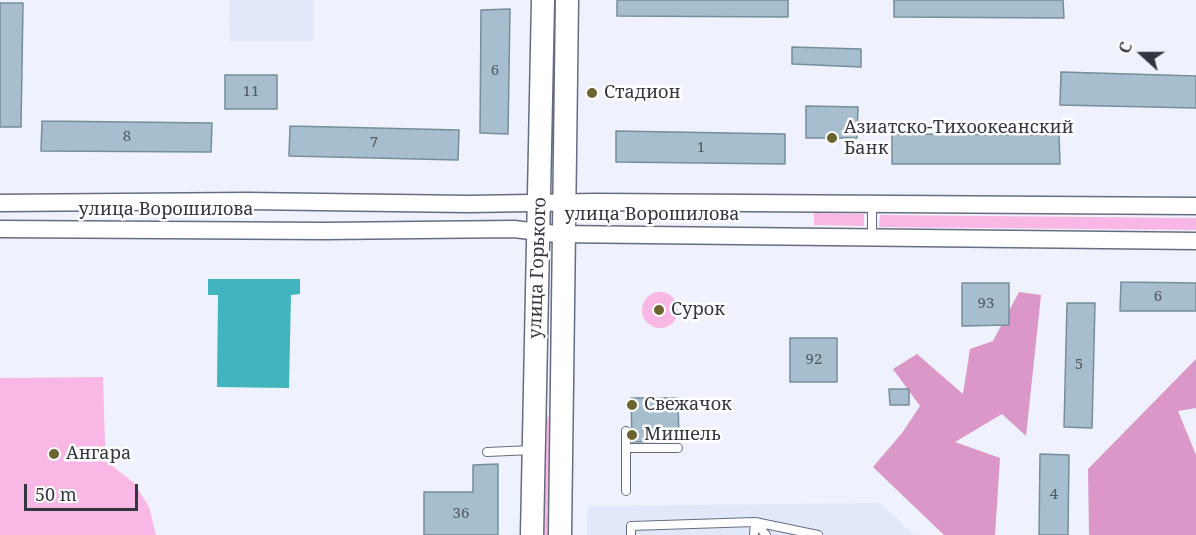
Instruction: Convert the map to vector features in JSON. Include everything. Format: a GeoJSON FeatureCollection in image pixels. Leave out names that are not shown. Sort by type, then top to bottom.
{"type":"FeatureCollection","features":[{"type":"Feature","properties":{"kind":"main road","name":"улица Горького"},"geometry":{"type":"LineString","coordinates":[[532,535],[543,0]]}},
{"type":"Feature","properties":{"kind":"main road","name":"улица Горького"},"geometry":{"type":"LineString","coordinates":[[560,535],[562,233],[567,0]]}},
{"type":"Feature","properties":{"kind":"street","name":"улица Ворошилова"},"geometry":{"type":"LineString","coordinates":[[0,202],[540,202],[1196,206]]}},
{"type":"Feature","properties":{"kind":"street","name":"улица Ворошилова"},"geometry":{"type":"LineString","coordinates":[[0,229],[324,231],[514,229],[538,233],[1196,241]]}},
{"type":"Feature","properties":{"kind":"lane"},"geometry":{"type":"LineString","coordinates":[[872,204],[872,237]]}},
{"type":"Feature","properties":{"kind":"lane"},"geometry":{"type":"LineString","coordinates":[[626,430],[626,492]]}},
{"type":"Feature","properties":{"kind":"lane"},"geometry":{"type":"LineString","coordinates":[[626,448],[678,448]]}},
{"type":"Feature","properties":{"kind":"lane"},"geometry":{"type":"LineString","coordinates":[[487,452],[533,450]]}},
{"type":"Feature","properties":{"kind":"lane"},"geometry":{"type":"LineString","coordinates":[[754,522],[754,535]]}},
{"type":"Feature","properties":{"kind":"lane"},"geometry":{"type":"LineString","coordinates":[[754,522],[766,535]]}},
{"type":"Feature","properties":{"kind":"lane"},"geometry":{"type":"LineString","coordinates":[[631,535],[631,526],[754,522],[818,535]]}},
{"type":"Feature","properties":{"kind":"shaded area"},"geometry":{"type":"Polygon","coordinates":[[[229,0],[313,0],[313,41],[230,41],[229,0]]]}},
{"type":"Feature","properties":{"kind":"shaded area"},"geometry":{"type":"Polygon","coordinates":[[[814,213],[864,214],[864,226],[814,225],[814,213]]]}},
{"type":"Feature","properties":{"kind":"shaded area"},"geometry":{"type":"Polygon","coordinates":[[[880,215],[1196,218],[1196,230],[879,227],[880,215]]]}},
{"type":"Feature","properties":{"kind":"shaded area"},"geometry":{"type":"Polygon","coordinates":[[[660,292],[672,298],[678,310],[672,322],[660,328],[648,322],[642,310],[648,298],[660,292]]]}},
{"type":"Feature","properties":{"kind":"shaded area"},"geometry":{"type":"Polygon","coordinates":[[[1019,292],[1041,295],[1026,436],[1002,414],[955,442],[1000,458],[995,535],[944,535],[873,467],[902,433],[920,406],[893,369],[917,354],[963,394],[970,349],[993,341],[1019,292]]]}},
{"type":"Feature","properties":{"kind":"shaded area"},"geometry":{"type":"Polygon","coordinates":[[[1196,359],[1196,408],[1178,411],[1196,455],[1196,535],[1089,535],[1088,469],[1196,359]]]}},
{"type":"Feature","properties":{"kind":"shaded area","name":"Ангара"},"geometry":{"type":"Polygon","coordinates":[[[103,377],[105,444],[110,464],[134,483],[149,507],[156,535],[0,535],[0,378],[103,377]]]}},
{"type":"Feature","properties":{"kind":"shaded area"},"geometry":{"type":"Polygon","coordinates":[[[544,408],[552,425],[552,535],[541,535],[544,408]]]}},
{"type":"Feature","properties":{"kind":"shaded area"},"geometry":{"type":"Polygon","coordinates":[[[880,503],[914,535],[587,535],[588,506],[880,503]]]}},
{"type":"Feature","properties":{"kind":"water"},"geometry":{"type":"Polygon","coordinates":[[[208,279],[300,279],[300,294],[291,295],[289,388],[217,387],[218,295],[208,295],[208,279]]]}},
{"type":"Feature","properties":{"kind":"building"},"geometry":{"type":"Polygon","coordinates":[[[617,0],[788,0],[788,17],[617,16],[617,0]]]}},
{"type":"Feature","properties":{"kind":"building"},"geometry":{"type":"Polygon","coordinates":[[[894,0],[1063,0],[1064,18],[894,17],[894,0]]]}},
{"type":"Feature","properties":{"kind":"building"},"geometry":{"type":"Polygon","coordinates":[[[0,3],[23,3],[21,127],[0,127],[0,3]]]}},
{"type":"Feature","properties":{"kind":"building"},"geometry":{"type":"Polygon","coordinates":[[[510,9],[508,134],[480,133],[481,10],[510,9]]]}},
{"type":"Feature","properties":{"kind":"building"},"geometry":{"type":"Polygon","coordinates":[[[792,47],[861,49],[861,67],[792,64],[792,47]]]}},
{"type":"Feature","properties":{"kind":"building"},"geometry":{"type":"Polygon","coordinates":[[[1061,72],[1196,76],[1196,108],[1060,105],[1061,72]]]}},
{"type":"Feature","properties":{"kind":"building"},"geometry":{"type":"Polygon","coordinates":[[[225,75],[277,75],[277,109],[225,109],[225,75]]]}},
{"type":"Feature","properties":{"kind":"building"},"geometry":{"type":"Polygon","coordinates":[[[806,106],[858,107],[857,138],[806,138],[806,106]]]}},
{"type":"Feature","properties":{"kind":"building"},"geometry":{"type":"Polygon","coordinates":[[[42,121],[212,123],[211,152],[41,151],[42,121]]]}},
{"type":"Feature","properties":{"kind":"building"},"geometry":{"type":"Polygon","coordinates":[[[290,126],[459,130],[458,160],[289,156],[290,126]]]}},
{"type":"Feature","properties":{"kind":"building"},"geometry":{"type":"Polygon","coordinates":[[[616,131],[785,134],[785,164],[616,162],[616,131]]]}},
{"type":"Feature","properties":{"kind":"building"},"geometry":{"type":"Polygon","coordinates":[[[892,134],[1059,135],[1060,164],[892,164],[892,134]]]}},
{"type":"Feature","properties":{"kind":"building"},"geometry":{"type":"Polygon","coordinates":[[[1121,282],[1196,283],[1196,311],[1120,311],[1121,282]]]}},
{"type":"Feature","properties":{"kind":"building"},"geometry":{"type":"Polygon","coordinates":[[[962,283],[1009,283],[1009,325],[962,326],[962,283]]]}},
{"type":"Feature","properties":{"kind":"building"},"geometry":{"type":"Polygon","coordinates":[[[1067,303],[1095,303],[1092,428],[1064,427],[1067,303]]]}},
{"type":"Feature","properties":{"kind":"building"},"geometry":{"type":"Polygon","coordinates":[[[790,338],[837,338],[837,382],[790,382],[790,338]]]}},
{"type":"Feature","properties":{"kind":"building"},"geometry":{"type":"Polygon","coordinates":[[[889,389],[909,389],[909,405],[890,405],[889,389]]]}},
{"type":"Feature","properties":{"kind":"building"},"geometry":{"type":"Polygon","coordinates":[[[631,398],[678,398],[679,441],[632,442],[631,398]]]}},
{"type":"Feature","properties":{"kind":"building"},"geometry":{"type":"Polygon","coordinates":[[[1040,454],[1069,455],[1068,535],[1039,535],[1040,454]]]}},
{"type":"Feature","properties":{"kind":"building"},"geometry":{"type":"Polygon","coordinates":[[[498,464],[498,535],[424,535],[424,492],[473,492],[473,465],[498,464]]]}},
{"type":"Feature","properties":{"kind":"place","name":"Стадион"},"geometry":{"type":"Point","coordinates":[592,93]}},
{"type":"Feature","properties":{"kind":"place","name":"Азиатско-Тихоокеанский Банк"},"geometry":{"type":"Point","coordinates":[832,138]}},
{"type":"Feature","properties":{"kind":"place","name":"Сурок"},"geometry":{"type":"Point","coordinates":[659,310]}},
{"type":"Feature","properties":{"kind":"place","name":"Свежачок"},"geometry":{"type":"Point","coordinates":[632,405]}},
{"type":"Feature","properties":{"kind":"place","name":"Мишель"},"geometry":{"type":"Point","coordinates":[632,435]}},
{"type":"Feature","properties":{"kind":"place","name":"Ангара"},"geometry":{"type":"Point","coordinates":[54,454]}}]}
